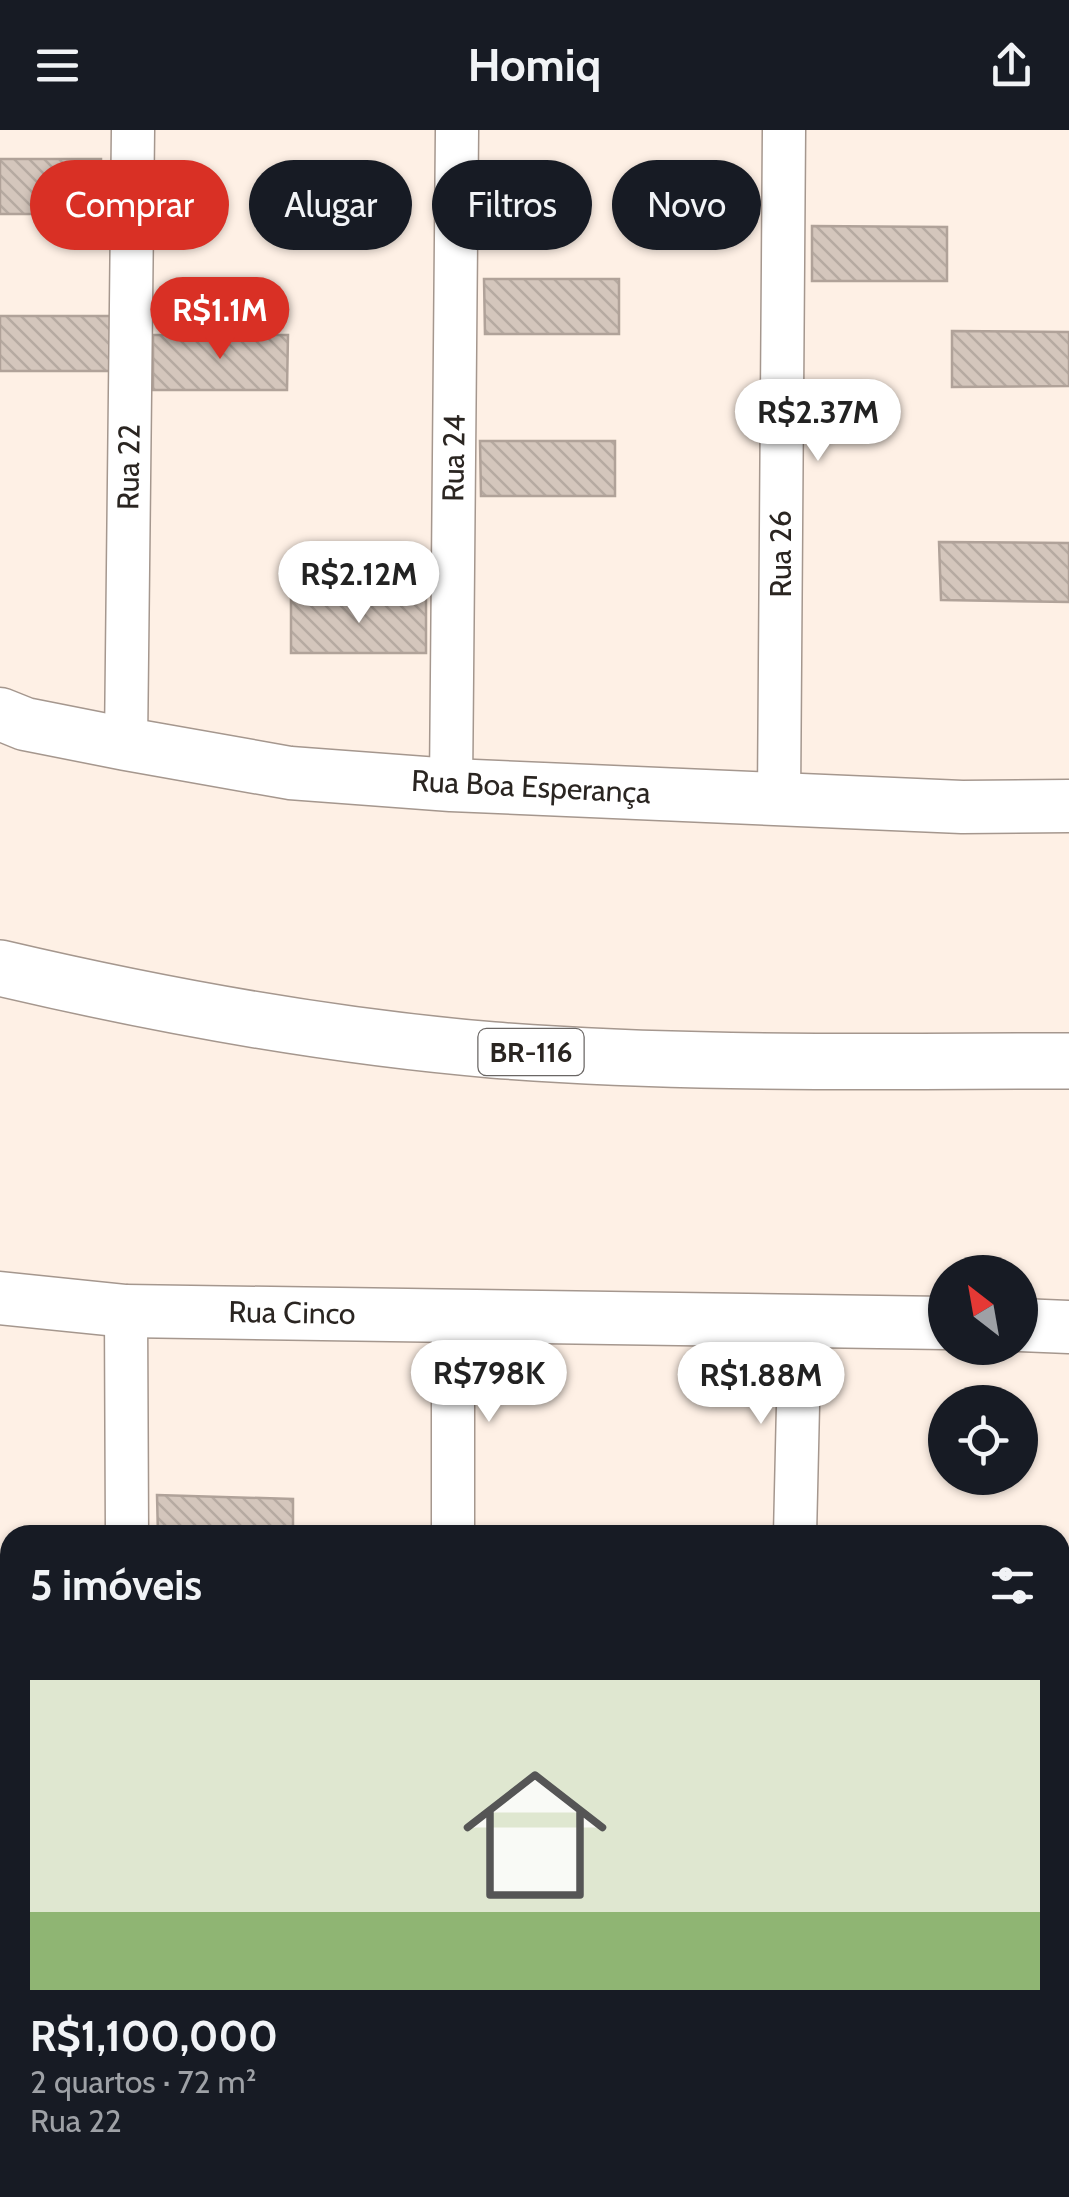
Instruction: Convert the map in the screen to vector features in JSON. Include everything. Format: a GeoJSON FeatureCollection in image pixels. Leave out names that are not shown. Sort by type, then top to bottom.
{"type":"FeatureCollection","features":[{"type":"Feature","properties":{"kind":"highway","name":"BR-116"},"geometry":{"type":"LineString","coordinates":[[0,968],[261,1022],[491,1050],[671,1060],[1069,1061]]}},
{"type":"Feature","properties":{"kind":"street","name":"Rua 22"},"geometry":{"type":"LineString","coordinates":[[126,744],[133,130]]}},
{"type":"Feature","properties":{"kind":"street","name":"Rua 24"},"geometry":{"type":"LineString","coordinates":[[452,785],[458,130]]}},
{"type":"Feature","properties":{"kind":"street","name":"Rua 26"},"geometry":{"type":"LineString","coordinates":[[779,798],[784,130]]}},
{"type":"Feature","properties":{"kind":"street","name":"Rua Boa Esperança"},"geometry":{"type":"LineString","coordinates":[[0,714],[25,724],[290,773],[452,785],[962,807],[1069,806]]}},
{"type":"Feature","properties":{"kind":"street","name":"Rua Cinco"},"geometry":{"type":"LineString","coordinates":[[0,1298],[126,1311],[928,1323]]}},
{"type":"Feature","properties":{"kind":"street"},"geometry":{"type":"LineString","coordinates":[[126,1311],[127,1525]]}},
{"type":"Feature","properties":{"kind":"street"},"geometry":{"type":"LineString","coordinates":[[452,1525],[453,1314]]}},
{"type":"Feature","properties":{"kind":"street"},"geometry":{"type":"LineString","coordinates":[[796,1525],[800,1320]]}},
{"type":"Feature","properties":{"kind":"street"},"geometry":{"type":"LineString","coordinates":[[1038,1326],[1069,1327]]}},
{"type":"Feature","properties":{"kind":"building"},"geometry":{"type":"Polygon","coordinates":[[[0,159],[101,159],[30,160],[30,214],[0,214],[0,159]]]}},
{"type":"Feature","properties":{"kind":"building"},"geometry":{"type":"Polygon","coordinates":[[[812,226],[947,227],[947,281],[812,281],[812,226]]]}},
{"type":"Feature","properties":{"kind":"building"},"geometry":{"type":"Polygon","coordinates":[[[484,279],[619,279],[619,334],[485,334],[484,279]]]}},
{"type":"Feature","properties":{"kind":"building"},"geometry":{"type":"Polygon","coordinates":[[[0,316],[113,316],[113,371],[0,371],[0,316]]]}},
{"type":"Feature","properties":{"kind":"building"},"geometry":{"type":"Polygon","coordinates":[[[952,331],[1069,332],[1069,386],[952,387],[952,331]]]}},
{"type":"Feature","properties":{"kind":"building"},"geometry":{"type":"Polygon","coordinates":[[[153,335],[288,335],[287,390],[153,390],[153,335]]]}},
{"type":"Feature","properties":{"kind":"building"},"geometry":{"type":"Polygon","coordinates":[[[480,441],[615,441],[615,496],[481,496],[480,441]]]}},
{"type":"Feature","properties":{"kind":"building"},"geometry":{"type":"Polygon","coordinates":[[[939,542],[1069,543],[1069,602],[941,600],[939,542]]]}},
{"type":"Feature","properties":{"kind":"building"},"geometry":{"type":"Polygon","coordinates":[[[291,598],[426,598],[426,653],[291,653],[291,598]]]}},
{"type":"Feature","properties":{"kind":"building"},"geometry":{"type":"Polygon","coordinates":[[[157,1495],[293,1499],[293,1525],[158,1525],[157,1495]]]}}]}
